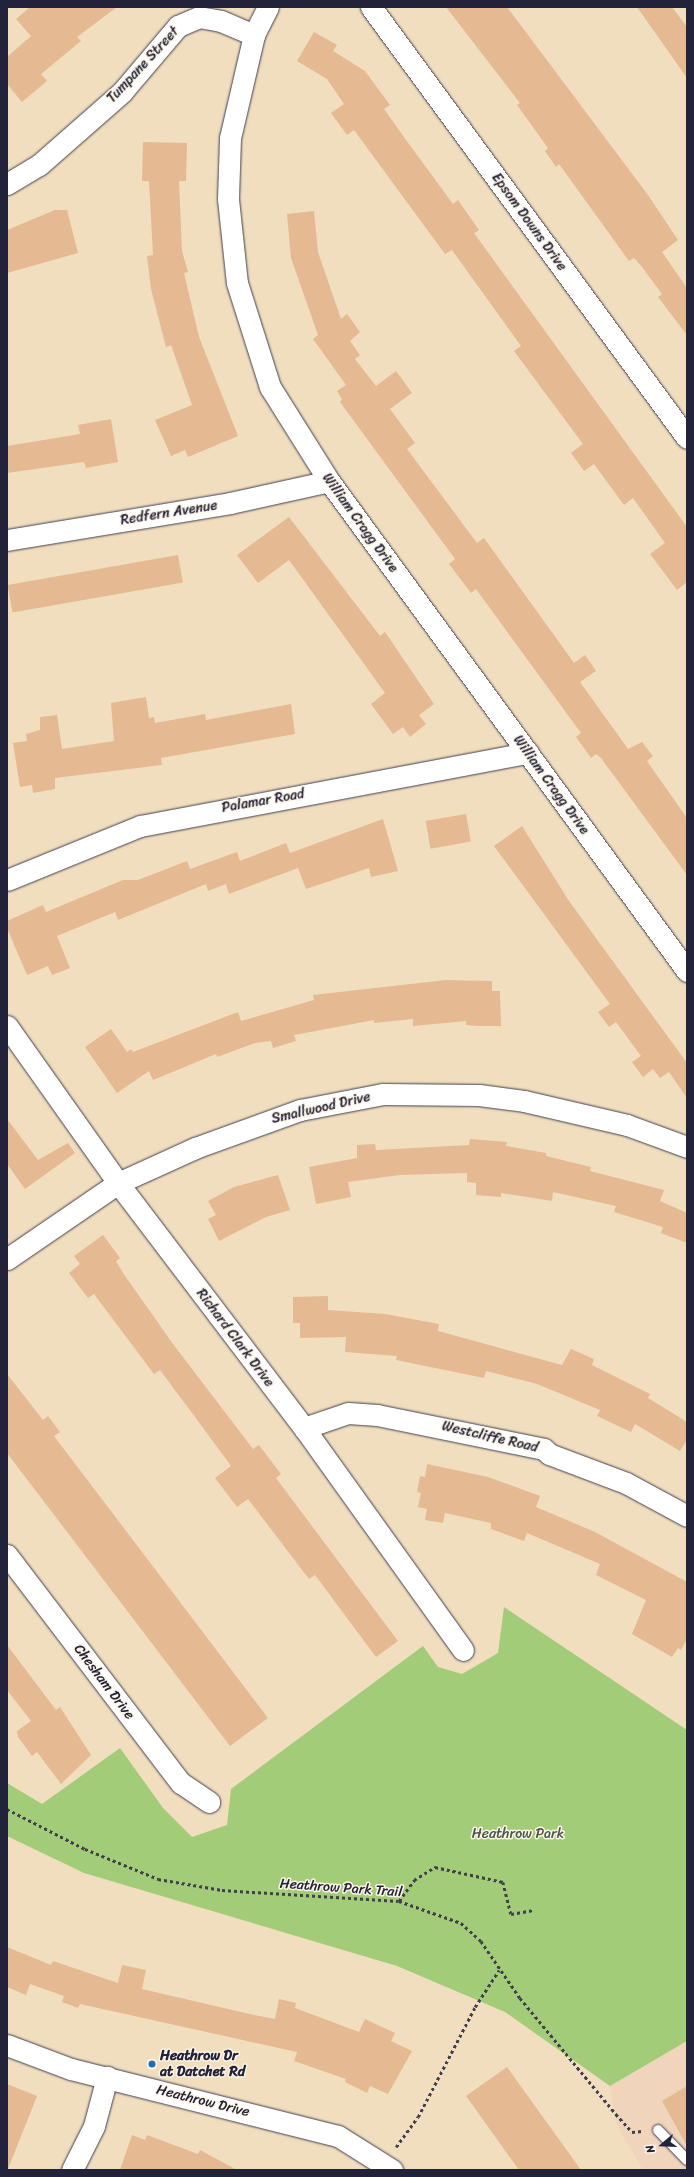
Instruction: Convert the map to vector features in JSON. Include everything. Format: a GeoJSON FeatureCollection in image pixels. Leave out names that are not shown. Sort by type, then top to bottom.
{"type":"FeatureCollection","features":[{"type":"Feature","properties":{"kind":"street","name":"William Cragg Drive"},"geometry":{"type":"LineString","coordinates":[[268,7],[254,35],[230,138],[228,199],[230,246],[237,283],[270,387],[329,481],[687,971]]}},
{"type":"Feature","properties":{"kind":"street","name":"Epsom Downs Drive"},"geometry":{"type":"LineString","coordinates":[[370,7],[687,438]]}},
{"type":"Feature","properties":{"kind":"street","name":"Tumpane Street"},"geometry":{"type":"LineString","coordinates":[[7,184],[39,164],[122,92],[178,26],[199,17],[221,20],[254,35]]}},
{"type":"Feature","properties":{"kind":"street","name":"Redfern Avenue"},"geometry":{"type":"LineString","coordinates":[[7,540],[230,503],[329,481]]}},
{"type":"Feature","properties":{"kind":"street","name":"Palamar Road"},"geometry":{"type":"LineString","coordinates":[[7,880],[140,826],[528,753]]}},
{"type":"Feature","properties":{"kind":"street","name":"Richard Clark Drive"},"geometry":{"type":"LineString","coordinates":[[7,1026],[118,1183],[304,1428],[463,1650]]}},
{"type":"Feature","properties":{"kind":"street","name":"Smallwood Drive"},"geometry":{"type":"LineString","coordinates":[[7,1259],[118,1183],[226,1134],[300,1110],[383,1094],[479,1095],[524,1101],[627,1125],[687,1147]]}},
{"type":"Feature","properties":{"kind":"street","name":"Westcliffe Road"},"geometry":{"type":"LineString","coordinates":[[304,1428],[348,1413],[377,1414],[544,1449],[549,1454],[626,1483],[687,1516]]}},
{"type":"Feature","properties":{"kind":"street","name":"Chesham Drive"},"geometry":{"type":"LineString","coordinates":[[7,1554],[181,1783],[209,1802]]}},
{"type":"Feature","properties":{"kind":"street","name":"Heathrow Drive"},"geometry":{"type":"LineString","coordinates":[[7,2045],[71,2069],[338,2136],[388,2167]]}},
{"type":"Feature","properties":{"kind":"street"},"geometry":{"type":"LineString","coordinates":[[72,2170],[94,2126],[106,2077]]}},
{"type":"Feature","properties":{"kind":"lane"},"geometry":{"type":"LineString","coordinates":[[658,2130],[687,2160]]}},
{"type":"Feature","properties":{"kind":"path","name":"Heathrow Park Trail"},"geometry":{"type":"LineString","coordinates":[[7,1809],[85,1849],[158,1879],[222,1890],[399,1901],[461,1923],[481,1941],[500,1970],[632,2132],[658,2130]]}},
{"type":"Feature","properties":{"kind":"path"},"geometry":{"type":"LineString","coordinates":[[399,1901],[414,1880],[436,1867],[504,1882],[510,1914],[534,1910]]}},
{"type":"Feature","properties":{"kind":"path"},"geometry":{"type":"LineString","coordinates":[[388,2167],[418,2117],[475,2007],[500,1970]]}},
{"type":"Feature","properties":{"kind":"shaded area"},"geometry":{"type":"Polygon","coordinates":[[[687,2041],[687,2170],[643,2170],[616,2124],[610,2086],[687,2041]]]}},
{"type":"Feature","properties":{"kind":"green space","name":"Heathrow Park"},"geometry":{"type":"Polygon","coordinates":[[[504,1607],[687,1730],[687,2041],[610,2086],[505,2012],[397,1966],[84,1873],[7,1836],[7,1783],[42,1804],[120,1748],[163,1808],[192,1837],[227,1825],[231,1789],[423,1646],[438,1667],[462,1674],[498,1653],[504,1607]]]}},
{"type":"Feature","properties":{"kind":"building"},"geometry":{"type":"Polygon","coordinates":[[[30,7],[117,7],[77,37],[81,41],[41,74],[47,81],[22,102],[7,84],[7,57],[31,36],[16,19],[30,7]]]}},
{"type":"Feature","properties":{"kind":"building"},"geometry":{"type":"Polygon","coordinates":[[[446,7],[507,7],[648,195],[678,240],[662,252],[687,288],[687,335],[658,297],[662,294],[642,267],[634,258],[629,261],[559,164],[556,167],[545,151],[548,148],[517,105],[520,103],[446,7]]]}},
{"type":"Feature","properties":{"kind":"building"},"geometry":{"type":"Polygon","coordinates":[[[637,7],[672,7],[687,27],[687,78],[637,7]]]}},
{"type":"Feature","properties":{"kind":"building"},"geometry":{"type":"Polygon","coordinates":[[[314,32],[337,45],[333,51],[365,71],[390,105],[384,109],[453,204],[458,200],[479,230],[474,233],[687,527],[687,582],[677,590],[650,554],[665,543],[633,498],[624,505],[594,464],[584,471],[571,453],[583,444],[514,351],[521,346],[452,250],[445,254],[354,130],[347,135],[331,113],[344,104],[327,79],[297,61],[314,32]]]}},
{"type":"Feature","properties":{"kind":"building"},"geometry":{"type":"Polygon","coordinates":[[[143,142],[187,143],[186,181],[179,181],[182,251],[188,272],[184,273],[199,337],[238,436],[188,457],[185,450],[171,456],[155,420],[192,405],[171,345],[166,347],[151,289],[147,256],[153,255],[149,181],[142,181],[143,142]]]}},
{"type":"Feature","properties":{"kind":"building"},"geometry":{"type":"Polygon","coordinates":[[[55,210],[67,210],[78,253],[7,273],[7,230],[55,210]]]}},
{"type":"Feature","properties":{"kind":"building"},"geometry":{"type":"Polygon","coordinates":[[[314,211],[318,252],[341,319],[347,314],[360,332],[350,341],[360,355],[355,359],[376,386],[396,371],[412,393],[390,409],[415,443],[407,449],[477,543],[484,538],[574,663],[585,655],[596,671],[580,682],[628,749],[642,742],[653,756],[647,761],[687,818],[687,875],[601,758],[596,754],[591,758],[576,737],[581,733],[476,589],[471,593],[449,564],[455,559],[340,402],[342,399],[337,391],[346,385],[313,339],[318,335],[291,258],[287,214],[314,211]]]}},
{"type":"Feature","properties":{"kind":"building"},"geometry":{"type":"Polygon","coordinates":[[[111,419],[118,462],[86,468],[84,462],[7,473],[7,446],[80,434],[78,425],[111,419]]]}},
{"type":"Feature","properties":{"kind":"building"},"geometry":{"type":"Polygon","coordinates":[[[289,517],[380,636],[385,632],[434,704],[419,715],[426,724],[410,737],[403,727],[393,734],[371,704],[385,693],[289,560],[258,583],[237,555],[289,517]]]}},
{"type":"Feature","properties":{"kind":"building"},"geometry":{"type":"Polygon","coordinates":[[[178,555],[183,583],[12,613],[8,585],[178,555]]]}},
{"type":"Feature","properties":{"kind":"building"},"geometry":{"type":"Polygon","coordinates":[[[146,697],[149,718],[154,717],[155,723],[205,714],[206,720],[291,704],[295,734],[161,758],[162,765],[55,778],[55,789],[33,793],[32,785],[20,787],[13,743],[27,741],[26,734],[40,730],[40,717],[57,715],[62,749],[114,741],[111,703],[146,697]]]}},
{"type":"Feature","properties":{"kind":"building"},"geometry":{"type":"Polygon","coordinates":[[[466,814],[471,842],[430,849],[426,821],[466,814]]]}},
{"type":"Feature","properties":{"kind":"building"},"geometry":{"type":"Polygon","coordinates":[[[383,819],[398,871],[371,877],[369,868],[306,889],[298,868],[229,894],[226,884],[208,891],[206,884],[118,920],[115,912],[57,936],[70,968],[52,975],[48,966],[27,975],[7,928],[7,921],[43,905],[46,912],[123,880],[138,880],[187,861],[190,869],[237,852],[240,861],[286,843],[290,853],[383,819]]]}},
{"type":"Feature","properties":{"kind":"building"},"geometry":{"type":"Polygon","coordinates":[[[522,826],[569,901],[687,1063],[687,1098],[669,1072],[660,1078],[653,1069],[643,1077],[632,1062],[641,1056],[616,1022],[609,1027],[598,1012],[610,1004],[494,846],[522,826]]]}},
{"type":"Feature","properties":{"kind":"building"},"geometry":{"type":"Polygon","coordinates":[[[446,980],[492,981],[492,991],[500,991],[501,1026],[466,1025],[466,1021],[413,1026],[413,1019],[374,1023],[374,1020],[294,1035],[296,1041],[273,1048],[271,1041],[255,1043],[217,1057],[216,1054],[153,1080],[149,1071],[117,1093],[85,1047],[111,1029],[127,1052],[131,1049],[133,1052],[238,1012],[241,1021],[314,1000],[313,995],[446,980]]]}},
{"type":"Feature","properties":{"kind":"building"},"geometry":{"type":"Polygon","coordinates":[[[7,1119],[38,1160],[68,1143],[75,1153],[25,1189],[7,1164],[7,1119]]]}},
{"type":"Feature","properties":{"kind":"building"},"geometry":{"type":"Polygon","coordinates":[[[470,1139],[507,1142],[506,1146],[546,1153],[546,1156],[591,1167],[590,1171],[664,1190],[660,1201],[687,1213],[687,1243],[661,1233],[663,1227],[614,1212],[616,1206],[553,1192],[552,1201],[501,1193],[501,1197],[476,1195],[476,1183],[467,1182],[467,1173],[400,1175],[348,1182],[351,1197],[316,1204],[309,1167],[357,1158],[357,1145],[375,1144],[376,1150],[469,1145],[470,1139]]]}},
{"type":"Feature","properties":{"kind":"building"},"geometry":{"type":"Polygon","coordinates":[[[278,1175],[290,1210],[266,1217],[219,1241],[208,1219],[216,1215],[208,1201],[234,1187],[278,1175]]]}},
{"type":"Feature","properties":{"kind":"building"},"geometry":{"type":"Polygon","coordinates":[[[103,1235],[120,1258],[116,1261],[123,1273],[173,1344],[253,1449],[259,1445],[281,1474],[276,1478],[398,1641],[376,1657],[315,1575],[309,1579],[248,1499],[237,1507],[215,1478],[231,1466],[160,1370],[154,1374],[94,1294],[88,1298],[69,1273],[80,1264],[74,1256],[103,1235]]]}},
{"type":"Feature","properties":{"kind":"building"},"geometry":{"type":"Polygon","coordinates":[[[328,1296],[328,1310],[385,1314],[439,1324],[438,1331],[562,1365],[571,1349],[594,1359],[592,1365],[650,1394],[648,1398],[687,1422],[687,1440],[680,1451],[635,1424],[631,1432],[597,1416],[600,1410],[537,1384],[486,1371],[484,1378],[396,1360],[397,1356],[345,1352],[346,1337],[300,1338],[300,1323],[293,1323],[293,1297],[328,1296]]]}},
{"type":"Feature","properties":{"kind":"building"},"geometry":{"type":"Polygon","coordinates":[[[7,1374],[43,1420],[48,1416],[60,1432],[54,1436],[268,1718],[230,1746],[7,1453],[7,1374]]]}},
{"type":"Feature","properties":{"kind":"building"},"geometry":{"type":"Polygon","coordinates":[[[427,1464],[488,1477],[540,1496],[536,1507],[595,1532],[687,1582],[687,1639],[681,1650],[678,1648],[672,1657],[632,1634],[646,1600],[596,1575],[600,1564],[527,1533],[524,1541],[491,1529],[491,1523],[445,1513],[443,1523],[425,1520],[427,1509],[418,1507],[421,1493],[417,1492],[420,1476],[425,1477],[427,1464]]]}},
{"type":"Feature","properties":{"kind":"building"},"geometry":{"type":"Polygon","coordinates":[[[7,1645],[56,1710],[60,1707],[91,1755],[61,1784],[37,1752],[32,1756],[18,1737],[17,1731],[31,1721],[7,1690],[7,1645]]]}},
{"type":"Feature","properties":{"kind":"building"},"geometry":{"type":"Polygon","coordinates":[[[7,1947],[51,1965],[53,1961],[118,1983],[122,1965],[146,1970],[142,1989],[254,2015],[275,2019],[279,1999],[296,2003],[295,2008],[359,2032],[365,2019],[395,2033],[391,2041],[412,2051],[388,2094],[370,2086],[367,2093],[345,2082],[346,2079],[294,2061],[297,2052],[80,2004],[78,2008],[62,2002],[64,1996],[30,1984],[26,1995],[7,1987],[7,1947]]]}},
{"type":"Feature","properties":{"kind":"building"},"geometry":{"type":"Polygon","coordinates":[[[507,2067],[581,2170],[519,2170],[466,2096],[507,2067]]]}},
{"type":"Feature","properties":{"kind":"building"},"geometry":{"type":"Polygon","coordinates":[[[7,2084],[37,2096],[8,2169],[7,2169],[7,2084]]]}},
{"type":"Feature","properties":{"kind":"building"},"geometry":{"type":"Polygon","coordinates":[[[687,2086],[687,2146],[662,2101],[687,2086]]]}},
{"type":"Feature","properties":{"kind":"building"},"geometry":{"type":"Polygon","coordinates":[[[132,2135],[145,2140],[147,2135],[198,2154],[200,2150],[237,2170],[120,2170],[132,2135]]]}},
{"type":"Feature","properties":{"kind":"place","name":"Heathrow Dr at Datchet Rd"},"geometry":{"type":"Point","coordinates":[152,2064]}}]}
